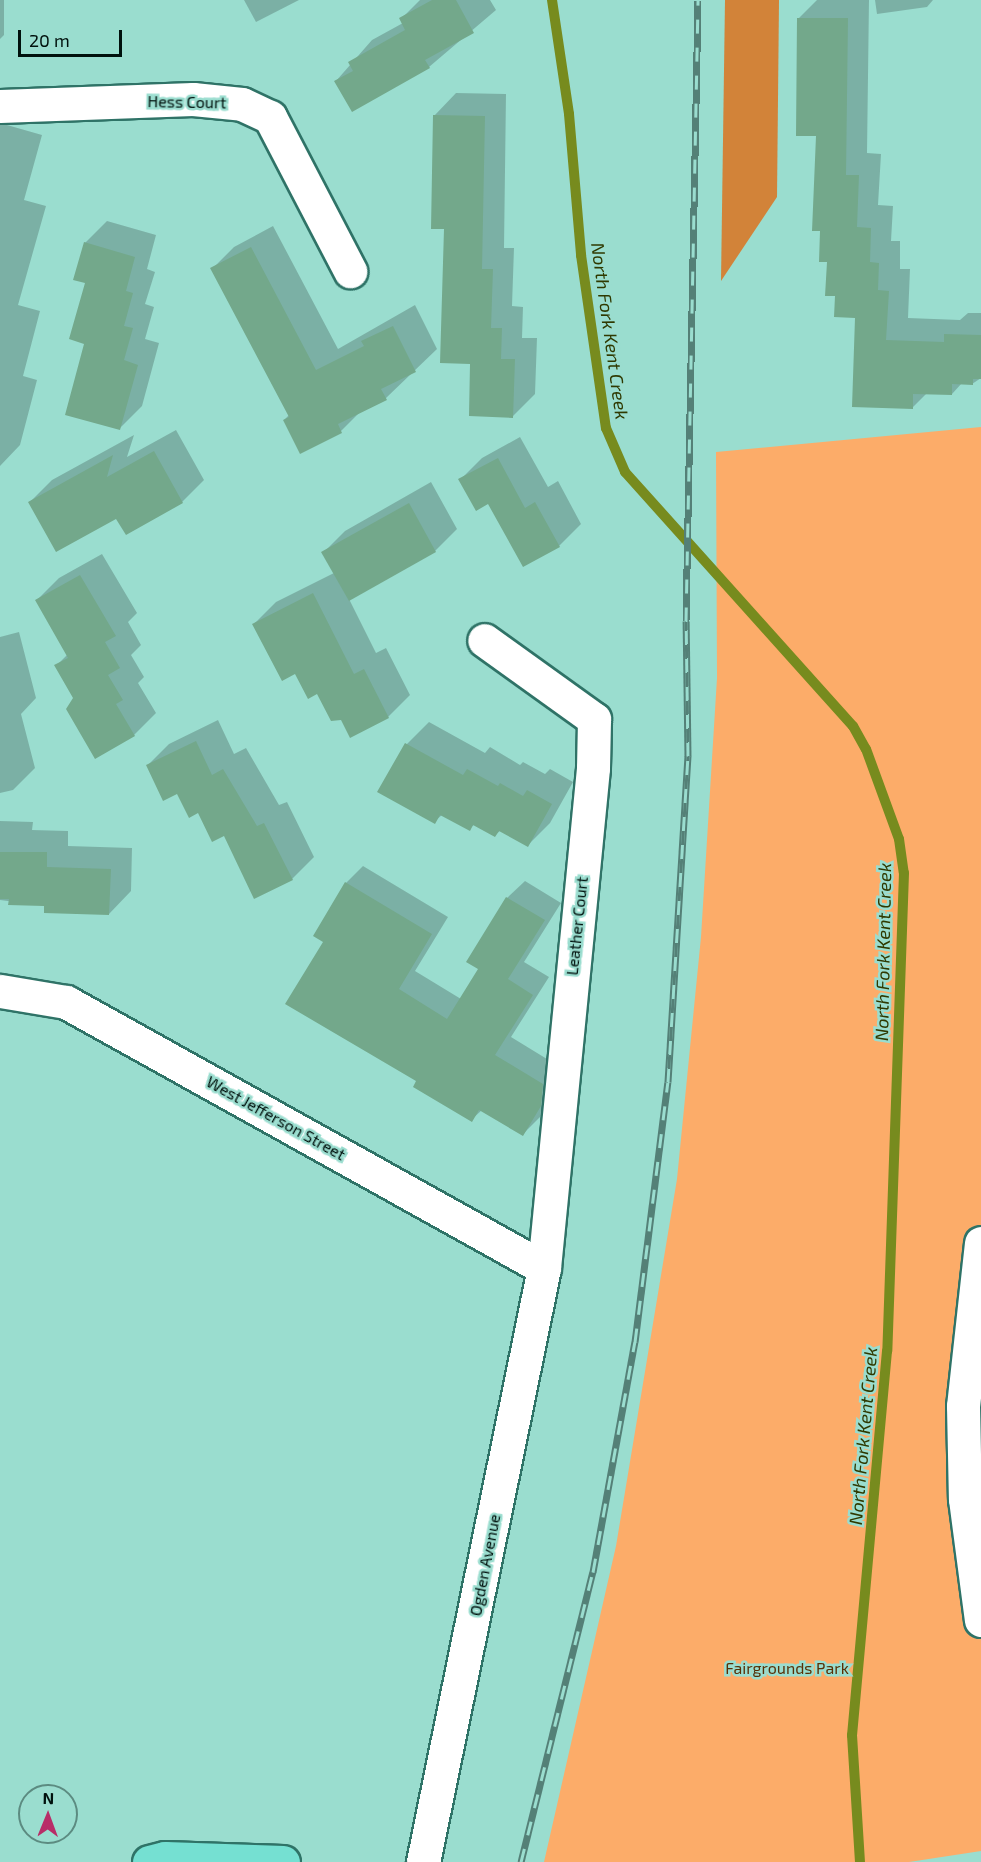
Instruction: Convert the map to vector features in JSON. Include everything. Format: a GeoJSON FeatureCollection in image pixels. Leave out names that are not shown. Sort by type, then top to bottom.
{"type":"FeatureCollection","features":[{"type":"Feature","properties":{"kind":"main road"},"geometry":{"type":"LineString","coordinates":[[149,1862],[165,1858],[283,1862]]}},
{"type":"Feature","properties":{"kind":"street","name":"Hess Court"},"geometry":{"type":"LineString","coordinates":[[0,106],[193,99],[242,104],[270,117],[350,271]]}},
{"type":"Feature","properties":{"kind":"street","name":"Leather Court"},"geometry":{"type":"LineString","coordinates":[[484,640],[594,719],[592,780],[544,1268]]}},
{"type":"Feature","properties":{"kind":"street","name":"West Jefferson Street"},"geometry":{"type":"LineString","coordinates":[[0,991],[66,1002],[544,1268]]}},
{"type":"Feature","properties":{"kind":"street"},"geometry":{"type":"LineString","coordinates":[[981,1243],[963,1406],[965,1498],[981,1620]]}},
{"type":"Feature","properties":{"kind":"street","name":"Ogden Avenue"},"geometry":{"type":"LineString","coordinates":[[423,1862],[544,1268]]}},
{"type":"Feature","properties":{"kind":"green space","name":"Fairgrounds Park"},"geometry":{"type":"Polygon","coordinates":[[[981,427],[981,1851],[909,1862],[544,1862],[616,1546],[677,1179],[701,937],[717,678],[716,452],[981,427]]]}},
{"type":"Feature","properties":{"kind":"shaded area"},"geometry":{"type":"Polygon","coordinates":[[[725,0],[779,0],[777,197],[721,281],[725,0]]]}},
{"type":"Feature","properties":{"kind":"building"},"geometry":{"type":"Polygon","coordinates":[[[432,0],[456,0],[474,33],[425,60],[430,68],[352,112],[334,81],[353,71],[348,62],[405,30],[399,18],[432,0]]]}},
{"type":"Feature","properties":{"kind":"building"},"geometry":{"type":"Polygon","coordinates":[[[797,18],[848,18],[846,175],[859,175],[857,227],[871,228],[870,262],[879,263],[878,290],[889,291],[886,340],[944,342],[944,334],[981,335],[981,379],[973,379],[973,385],[952,384],[952,395],[913,394],[913,409],[852,407],[855,318],[834,317],[835,296],[825,296],[827,262],[819,262],[820,231],[812,231],[816,136],[796,136],[797,18]]]}},
{"type":"Feature","properties":{"kind":"building"},"geometry":{"type":"Polygon","coordinates":[[[433,115],[485,116],[482,269],[493,269],[491,328],[502,328],[501,359],[515,359],[513,418],[469,416],[470,364],[440,363],[444,229],[431,229],[433,115]]]}},
{"type":"Feature","properties":{"kind":"building"},"geometry":{"type":"Polygon","coordinates":[[[84,242],[135,257],[126,291],[133,293],[124,326],[133,328],[124,360],[138,365],[120,430],[65,415],[84,344],[69,339],[85,283],[73,280],[84,242]]]}},
{"type":"Feature","properties":{"kind":"building"},"geometry":{"type":"Polygon","coordinates":[[[251,247],[316,370],[364,346],[361,341],[393,326],[416,372],[381,389],[387,400],[338,424],[342,433],[300,454],[283,420],[289,417],[210,268],[251,247]]]}},
{"type":"Feature","properties":{"kind":"building"},"geometry":{"type":"Polygon","coordinates":[[[154,451],[183,503],[126,535],[116,519],[56,552],[28,502],[113,455],[107,477],[154,451]]]}},
{"type":"Feature","properties":{"kind":"building"},"geometry":{"type":"Polygon","coordinates":[[[498,458],[525,508],[535,502],[560,547],[523,567],[488,504],[476,511],[458,479],[498,458]]]}},
{"type":"Feature","properties":{"kind":"building"},"geometry":{"type":"Polygon","coordinates":[[[409,503],[436,552],[349,601],[321,552],[409,503]]]}},
{"type":"Feature","properties":{"kind":"building"},"geometry":{"type":"Polygon","coordinates":[[[80,575],[116,636],[105,642],[120,668],[108,675],[123,700],[116,704],[135,736],[95,759],[66,709],[73,698],[54,665],[68,658],[35,600],[80,575]]]}},
{"type":"Feature","properties":{"kind":"building"},"geometry":{"type":"Polygon","coordinates":[[[313,593],[354,674],[364,669],[389,718],[350,738],[341,720],[331,721],[317,694],[308,699],[295,674],[282,681],[252,624],[313,593]]]}},
{"type":"Feature","properties":{"kind":"building"},"geometry":{"type":"Polygon","coordinates":[[[196,741],[212,775],[223,769],[257,826],[264,823],[293,880],[254,899],[224,836],[212,842],[198,813],[189,818],[177,794],[163,801],[146,765],[196,741]]]}},
{"type":"Feature","properties":{"kind":"building"},"geometry":{"type":"Polygon","coordinates":[[[405,743],[463,775],[467,769],[498,786],[500,783],[523,796],[527,790],[552,804],[528,847],[499,831],[495,837],[473,825],[470,831],[440,815],[435,824],[377,792],[405,743]]]}},
{"type":"Feature","properties":{"kind":"building"},"geometry":{"type":"Polygon","coordinates":[[[0,852],[47,852],[47,867],[111,869],[109,915],[44,913],[44,906],[8,905],[9,899],[0,899],[0,852]]]}},
{"type":"Feature","properties":{"kind":"building"},"geometry":{"type":"Polygon","coordinates":[[[345,882],[432,934],[399,989],[447,1019],[478,969],[466,962],[506,897],[545,920],[508,979],[533,995],[495,1055],[543,1084],[541,1106],[523,1136],[479,1110],[472,1122],[413,1087],[416,1081],[285,1004],[323,942],[313,936],[345,882]]]}},
{"type":"Feature","properties":{"kind":"waterway","name":"North Fork Kent Creek"},"geometry":{"type":"LineString","coordinates":[[552,0],[569,114],[581,255],[606,428],[625,472],[853,726],[866,749],[899,839],[904,873],[887,1351],[852,1735],[860,1862]]}},
{"type":"Feature","properties":{"kind":"railway"},"geometry":{"type":"LineString","coordinates":[[521,1862],[593,1572],[635,1342],[668,1082],[688,756],[686,621],[698,0]]}}]}
